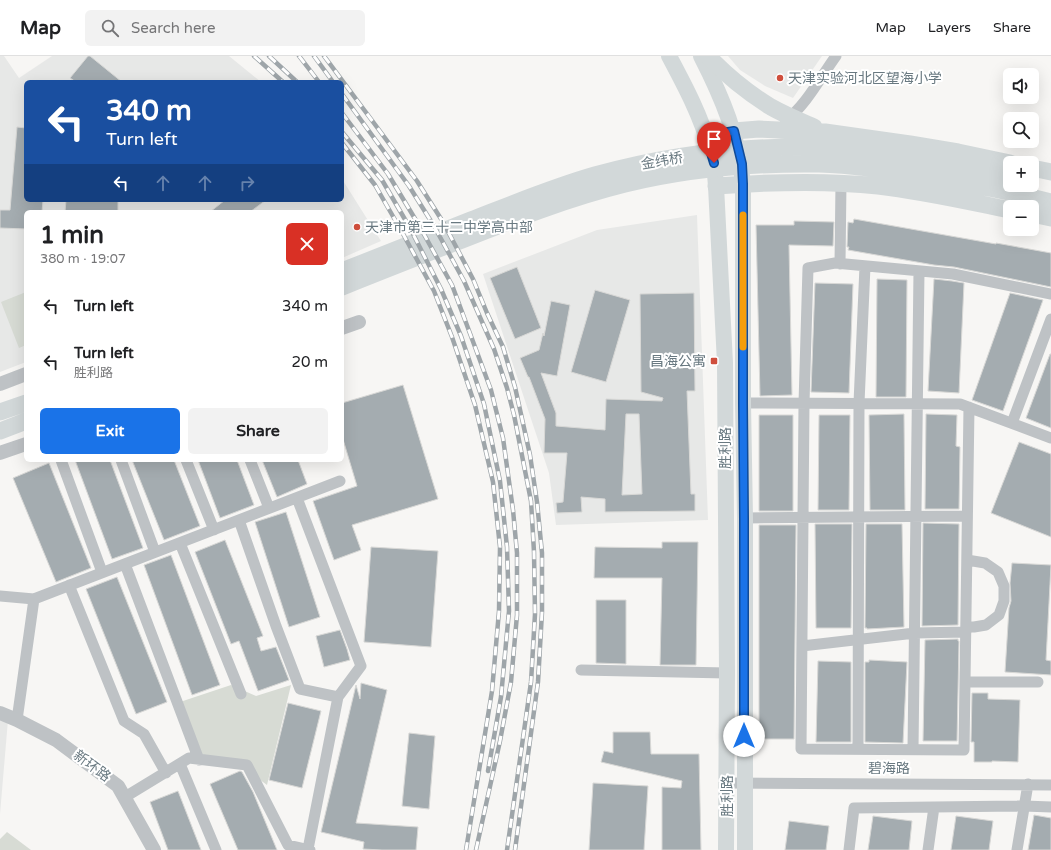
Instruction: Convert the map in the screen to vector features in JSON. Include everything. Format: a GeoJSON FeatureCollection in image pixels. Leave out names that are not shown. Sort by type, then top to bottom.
{"type":"FeatureCollection","features":[{"type":"Feature","properties":{"kind":"main road","name":"胜利路"},"geometry":{"type":"LineString","coordinates":[[669,56],[687,88],[706,136],[714,163],[716,186],[725,363],[727,673],[726,850]]}},
{"type":"Feature","properties":{"kind":"main road","name":"胜利路"},"geometry":{"type":"LineString","coordinates":[[700,56],[720,96],[734,131],[742,164],[745,850]]}},
{"type":"Feature","properties":{"kind":"main road"},"geometry":{"type":"LineString","coordinates":[[708,56],[738,84],[772,108],[825,132]]}},
{"type":"Feature","properties":{"kind":"main road"},"geometry":{"type":"LineString","coordinates":[[706,136],[734,131],[759,129],[825,132],[958,152],[1003,176]]}},
{"type":"Feature","properties":{"kind":"main road","name":"金纬桥"},"geometry":{"type":"LineString","coordinates":[[344,270],[505,206],[569,183],[626,167],[702,154],[750,148],[836,148],[928,160],[1003,176]]}},
{"type":"Feature","properties":{"kind":"main road","name":"金纬桥"},"geometry":{"type":"LineString","coordinates":[[344,286],[549,207],[625,184],[652,178],[754,165],[782,164],[820,164],[1003,176]]}},
{"type":"Feature","properties":{"kind":"main road"},"geometry":{"type":"LineString","coordinates":[[1039,169],[1051,172]]}},
{"type":"Feature","properties":{"kind":"main road"},"geometry":{"type":"LineString","coordinates":[[1039,181],[1051,184]]}},
{"type":"Feature","properties":{"kind":"main road"},"geometry":{"type":"LineString","coordinates":[[716,186],[797,182],[841,183],[878,186],[1003,209]]}},
{"type":"Feature","properties":{"kind":"main road"},"geometry":{"type":"LineString","coordinates":[[1033,192],[1051,202]]}},
{"type":"Feature","properties":{"kind":"main road"},"geometry":{"type":"LineString","coordinates":[[1039,215],[1051,218]]}},
{"type":"Feature","properties":{"kind":"main road"},"geometry":{"type":"LineString","coordinates":[[0,412],[24,404]]}},
{"type":"Feature","properties":{"kind":"main road"},"geometry":{"type":"LineString","coordinates":[[0,431],[24,422]]}},
{"type":"Feature","properties":{"kind":"street"},"geometry":{"type":"LineString","coordinates":[[759,129],[781,123],[790,117],[802,105],[836,56]]}},
{"type":"Feature","properties":{"kind":"street"},"geometry":{"type":"LineString","coordinates":[[840,264],[841,183]]}},
{"type":"Feature","properties":{"kind":"street"},"geometry":{"type":"LineString","coordinates":[[969,407],[964,750],[801,749],[804,403],[808,268],[835,263],[953,274],[1051,294]]}},
{"type":"Feature","properties":{"kind":"street"},"geometry":{"type":"LineString","coordinates":[[858,749],[858,404],[865,266]]}},
{"type":"Feature","properties":{"kind":"street"},"geometry":{"type":"LineString","coordinates":[[913,750],[919,271]]}},
{"type":"Feature","properties":{"kind":"street"},"geometry":{"type":"LineString","coordinates":[[1012,423],[1051,318]]}},
{"type":"Feature","properties":{"kind":"street"},"geometry":{"type":"LineString","coordinates":[[344,327],[359,322]]}},
{"type":"Feature","properties":{"kind":"street"},"geometry":{"type":"LineString","coordinates":[[0,384],[24,375]]}},
{"type":"Feature","properties":{"kind":"street"},"geometry":{"type":"LineString","coordinates":[[743,403],[960,404],[1051,438]]}},
{"type":"Feature","properties":{"kind":"street"},"geometry":{"type":"LineString","coordinates":[[0,453],[24,445]]}},
{"type":"Feature","properties":{"kind":"street"},"geometry":{"type":"LineString","coordinates":[[62,462],[102,572]]}},
{"type":"Feature","properties":{"kind":"street"},"geometry":{"type":"LineString","coordinates":[[122,462],[155,552]]}},
{"type":"Feature","properties":{"kind":"street"},"geometry":{"type":"LineString","coordinates":[[187,462],[214,530]]}},
{"type":"Feature","properties":{"kind":"street"},"geometry":{"type":"LineString","coordinates":[[251,462],[269,508]]}},
{"type":"Feature","properties":{"kind":"street"},"geometry":{"type":"LineString","coordinates":[[0,596],[34,599],[340,481]]}},
{"type":"Feature","properties":{"kind":"street"},"geometry":{"type":"LineString","coordinates":[[125,797],[189,758],[247,765],[288,845],[309,850],[338,697],[361,666],[297,498]]}},
{"type":"Feature","properties":{"kind":"street"},"geometry":{"type":"LineString","coordinates":[[744,518],[967,516]]}},
{"type":"Feature","properties":{"kind":"street"},"geometry":{"type":"LineString","coordinates":[[239,520],[300,689],[338,697]]}},
{"type":"Feature","properties":{"kind":"street"},"geometry":{"type":"LineString","coordinates":[[180,543],[241,694]]}},
{"type":"Feature","properties":{"kind":"street"},"geometry":{"type":"LineString","coordinates":[[802,646],[915,633],[966,630],[986,625],[999,615],[1004,601],[1004,586],[998,572],[985,563],[967,560]]}},
{"type":"Feature","properties":{"kind":"street"},"geometry":{"type":"LineString","coordinates":[[125,564],[199,760]]}},
{"type":"Feature","properties":{"kind":"street"},"geometry":{"type":"LineString","coordinates":[[69,585],[124,720],[144,734],[166,773]]}},
{"type":"Feature","properties":{"kind":"street"},"geometry":{"type":"LineString","coordinates":[[17,720],[34,599]]}},
{"type":"Feature","properties":{"kind":"street"},"geometry":{"type":"LineString","coordinates":[[581,670],[727,673]]}},
{"type":"Feature","properties":{"kind":"street"},"geometry":{"type":"LineString","coordinates":[[965,682],[1038,682]]}},
{"type":"Feature","properties":{"kind":"street","name":"新环路"},"geometry":{"type":"LineString","coordinates":[[0,713],[56,740],[118,786],[154,850]]}},
{"type":"Feature","properties":{"kind":"street"},"geometry":{"type":"LineString","coordinates":[[180,764],[216,850]]}},
{"type":"Feature","properties":{"kind":"street","name":"碧海路"},"geometry":{"type":"LineString","coordinates":[[726,783],[1051,784]]}},
{"type":"Feature","properties":{"kind":"street"},"geometry":{"type":"LineString","coordinates":[[1017,850],[1028,784]]}},
{"type":"Feature","properties":{"kind":"street"},"geometry":{"type":"LineString","coordinates":[[849,850],[854,808],[1024,806],[1051,808]]}},
{"type":"Feature","properties":{"kind":"street"},"geometry":{"type":"LineString","coordinates":[[928,850],[934,807]]}},
{"type":"Feature","properties":{"kind":"shaded area","name":"天津市第三十二中学高中部"},"geometry":{"type":"Polygon","coordinates":[[[0,56],[4,56],[19,78],[52,56],[229,56],[259,80],[24,80],[24,202],[344,202],[344,182],[381,241],[344,257],[344,210],[24,210],[24,363],[0,372],[0,56]]]}},
{"type":"Feature","properties":{"kind":"shaded area","name":"天津实验河北区望海小学"},"geometry":{"type":"Polygon","coordinates":[[[728,56],[822,56],[793,98],[765,86],[740,70],[728,56]]]}},
{"type":"Feature","properties":{"kind":"shaded area"},"geometry":{"type":"Polygon","coordinates":[[[697,215],[708,520],[556,525],[549,473],[483,274],[597,230],[697,215]]]}},
{"type":"Feature","properties":{"kind":"shaded area"},"geometry":{"type":"Polygon","coordinates":[[[24,293],[24,346],[19,348],[1,302],[24,293]]]}},
{"type":"Feature","properties":{"kind":"shaded area"},"geometry":{"type":"Polygon","coordinates":[[[231,685],[256,696],[291,685],[267,785],[239,764],[200,758],[180,702],[231,685]]]}},
{"type":"Feature","properties":{"kind":"shaded area"},"geometry":{"type":"Polygon","coordinates":[[[0,718],[8,720],[0,814],[0,718]]]}},
{"type":"Feature","properties":{"kind":"shaded area"},"geometry":{"type":"Polygon","coordinates":[[[7,832],[31,850],[0,850],[0,839],[7,832]]]}},
{"type":"Feature","properties":{"kind":"building"},"geometry":{"type":"Polygon","coordinates":[[[88,56],[90,56],[120,80],[73,80],[70,78],[88,56]]]}},
{"type":"Feature","properties":{"kind":"building"},"geometry":{"type":"Polygon","coordinates":[[[17,127],[24,128],[24,202],[43,202],[42,210],[24,210],[24,229],[0,228],[0,210],[10,210],[17,127]]]}},
{"type":"Feature","properties":{"kind":"building"},"geometry":{"type":"Polygon","coordinates":[[[66,202],[118,202],[118,210],[65,210],[66,202]]]}},
{"type":"Feature","properties":{"kind":"building"},"geometry":{"type":"Polygon","coordinates":[[[222,202],[263,202],[253,210],[212,210],[222,202]]]}},
{"type":"Feature","properties":{"kind":"building"},"geometry":{"type":"Polygon","coordinates":[[[854,219],[1051,253],[1051,287],[954,267],[848,250],[848,222],[853,223],[854,219]]]}},
{"type":"Feature","properties":{"kind":"building"},"geometry":{"type":"Polygon","coordinates":[[[794,221],[834,222],[833,246],[789,245],[792,395],[760,396],[756,225],[794,225],[794,221]]]}},
{"type":"Feature","properties":{"kind":"building"},"geometry":{"type":"Polygon","coordinates":[[[517,267],[541,328],[515,339],[490,278],[517,267]]]}},
{"type":"Feature","properties":{"kind":"building"},"geometry":{"type":"Polygon","coordinates":[[[877,279],[907,280],[906,397],[876,397],[877,279]]]}},
{"type":"Feature","properties":{"kind":"building"},"geometry":{"type":"Polygon","coordinates":[[[934,279],[964,283],[959,393],[928,391],[934,279]]]}},
{"type":"Feature","properties":{"kind":"building"},"geometry":{"type":"Polygon","coordinates":[[[815,283],[853,284],[849,393],[811,392],[815,283]]]}},
{"type":"Feature","properties":{"kind":"building"},"geometry":{"type":"Polygon","coordinates":[[[595,290],[630,300],[606,382],[571,372],[595,290]]]}},
{"type":"Feature","properties":{"kind":"building"},"geometry":{"type":"Polygon","coordinates":[[[694,293],[695,391],[687,391],[691,494],[695,494],[695,511],[605,512],[605,499],[581,497],[582,512],[557,513],[556,503],[563,502],[567,453],[544,453],[545,419],[520,358],[539,350],[543,333],[544,336],[551,301],[570,305],[557,376],[541,373],[556,413],[556,426],[605,430],[606,399],[662,401],[663,398],[641,392],[640,294],[694,293]],[[626,414],[622,495],[642,494],[639,414],[626,414]]]}},
{"type":"Feature","properties":{"kind":"building"},"geometry":{"type":"Polygon","coordinates":[[[1010,293],[1043,300],[1003,411],[972,400],[1010,293]]]}},
{"type":"Feature","properties":{"kind":"building"},"geometry":{"type":"Polygon","coordinates":[[[1051,354],[1051,428],[1026,418],[1051,354]]]}},
{"type":"Feature","properties":{"kind":"building"},"geometry":{"type":"Polygon","coordinates":[[[403,385],[438,499],[352,525],[361,550],[334,560],[313,501],[357,486],[344,443],[344,402],[403,385]]]}},
{"type":"Feature","properties":{"kind":"building"},"geometry":{"type":"Polygon","coordinates":[[[904,414],[905,510],[870,510],[869,415],[904,414]]]}},
{"type":"Feature","properties":{"kind":"building"},"geometry":{"type":"Polygon","coordinates":[[[926,414],[957,415],[956,446],[960,447],[959,509],[925,509],[926,414]]]}},
{"type":"Feature","properties":{"kind":"building"},"geometry":{"type":"Polygon","coordinates":[[[759,415],[793,415],[793,511],[759,511],[759,415]]]}},
{"type":"Feature","properties":{"kind":"building"},"geometry":{"type":"Polygon","coordinates":[[[819,415],[850,415],[849,510],[818,510],[819,415]]]}},
{"type":"Feature","properties":{"kind":"building"},"geometry":{"type":"Polygon","coordinates":[[[1019,442],[1051,454],[1051,537],[991,513],[1019,442]]]}},
{"type":"Feature","properties":{"kind":"building"},"geometry":{"type":"Polygon","coordinates":[[[76,462],[111,462],[143,548],[112,559],[76,462]]]}},
{"type":"Feature","properties":{"kind":"building"},"geometry":{"type":"Polygon","coordinates":[[[133,462],[175,462],[200,526],[164,540],[133,462]]]}},
{"type":"Feature","properties":{"kind":"building"},"geometry":{"type":"Polygon","coordinates":[[[199,462],[238,462],[254,505],[220,518],[199,462]]]}},
{"type":"Feature","properties":{"kind":"building"},"geometry":{"type":"Polygon","coordinates":[[[263,462],[299,462],[307,484],[277,497],[263,462]]]}},
{"type":"Feature","properties":{"kind":"building"},"geometry":{"type":"Polygon","coordinates":[[[49,463],[91,568],[56,582],[13,478],[49,463]]]}},
{"type":"Feature","properties":{"kind":"building"},"geometry":{"type":"Polygon","coordinates":[[[286,512],[320,617],[289,627],[255,522],[286,512]]]}},
{"type":"Feature","properties":{"kind":"building"},"geometry":{"type":"Polygon","coordinates":[[[923,523],[959,524],[958,625],[922,626],[923,523]]]}},
{"type":"Feature","properties":{"kind":"building"},"geometry":{"type":"Polygon","coordinates":[[[815,524],[852,524],[851,628],[816,628],[815,524]]]}},
{"type":"Feature","properties":{"kind":"building"},"geometry":{"type":"Polygon","coordinates":[[[866,524],[902,524],[904,627],[865,628],[866,524]]]}},
{"type":"Feature","properties":{"kind":"building"},"geometry":{"type":"Polygon","coordinates":[[[759,525],[796,525],[794,739],[759,739],[759,525]]]}},
{"type":"Feature","properties":{"kind":"building"},"geometry":{"type":"Polygon","coordinates":[[[225,540],[263,636],[257,638],[261,651],[276,647],[289,680],[258,691],[239,641],[231,644],[195,552],[225,540]]]}},
{"type":"Feature","properties":{"kind":"building"},"geometry":{"type":"Polygon","coordinates":[[[662,542],[698,542],[696,665],[660,665],[662,578],[594,578],[595,547],[662,548],[662,542]]]}},
{"type":"Feature","properties":{"kind":"building"},"geometry":{"type":"Polygon","coordinates":[[[371,547],[438,551],[431,647],[364,642],[371,547]]]}},
{"type":"Feature","properties":{"kind":"building"},"geometry":{"type":"Polygon","coordinates":[[[171,555],[220,685],[192,695],[144,565],[171,555]]]}},
{"type":"Feature","properties":{"kind":"building"},"geometry":{"type":"Polygon","coordinates":[[[1012,563],[1051,565],[1046,660],[1051,661],[1051,675],[1005,672],[1009,608],[1011,601],[1010,583],[1012,563]]]}},
{"type":"Feature","properties":{"kind":"building"},"geometry":{"type":"Polygon","coordinates":[[[117,577],[167,702],[136,714],[86,589],[117,577]]]}},
{"type":"Feature","properties":{"kind":"building"},"geometry":{"type":"Polygon","coordinates":[[[596,600],[626,600],[626,664],[596,663],[596,600]]]}},
{"type":"Feature","properties":{"kind":"building"},"geometry":{"type":"Polygon","coordinates":[[[340,630],[350,660],[324,667],[316,636],[340,630]]]}},
{"type":"Feature","properties":{"kind":"building"},"geometry":{"type":"Polygon","coordinates":[[[958,639],[957,741],[923,741],[925,640],[958,639]]]}},
{"type":"Feature","properties":{"kind":"building"},"geometry":{"type":"Polygon","coordinates":[[[869,660],[907,662],[903,743],[865,742],[865,662],[869,662],[869,660]]]}},
{"type":"Feature","properties":{"kind":"building"},"geometry":{"type":"Polygon","coordinates":[[[818,661],[851,662],[851,742],[816,742],[818,661]]]}},
{"type":"Feature","properties":{"kind":"building"},"geometry":{"type":"Polygon","coordinates":[[[361,683],[387,690],[356,823],[418,827],[416,850],[363,849],[364,842],[321,832],[356,685],[360,699],[361,683]]]}},
{"type":"Feature","properties":{"kind":"building"},"geometry":{"type":"Polygon","coordinates":[[[972,693],[988,693],[988,699],[1020,700],[1018,762],[974,762],[974,742],[971,742],[972,693]]]}},
{"type":"Feature","properties":{"kind":"building"},"geometry":{"type":"Polygon","coordinates":[[[288,703],[321,711],[302,788],[269,780],[288,703]]]}},
{"type":"Feature","properties":{"kind":"building"},"geometry":{"type":"Polygon","coordinates":[[[613,732],[650,732],[651,754],[699,754],[701,850],[662,850],[662,787],[681,788],[682,781],[601,762],[604,751],[613,753],[613,732]]]}},
{"type":"Feature","properties":{"kind":"building"},"geometry":{"type":"Polygon","coordinates":[[[409,733],[435,736],[429,809],[402,806],[409,733]]]}},
{"type":"Feature","properties":{"kind":"building"},"geometry":{"type":"Polygon","coordinates":[[[240,771],[253,792],[277,850],[238,850],[210,784],[240,771]]]}},
{"type":"Feature","properties":{"kind":"building"},"geometry":{"type":"Polygon","coordinates":[[[593,783],[648,786],[644,850],[589,850],[593,783]]]}},
{"type":"Feature","properties":{"kind":"building"},"geometry":{"type":"Polygon","coordinates":[[[178,791],[201,850],[168,850],[150,802],[178,791]]]}},
{"type":"Feature","properties":{"kind":"building"},"geometry":{"type":"Polygon","coordinates":[[[1034,815],[1051,818],[1051,850],[1028,850],[1034,815]]]}},
{"type":"Feature","properties":{"kind":"building"},"geometry":{"type":"Polygon","coordinates":[[[873,816],[912,821],[909,850],[868,850],[873,816]]]}},
{"type":"Feature","properties":{"kind":"building"},"geometry":{"type":"Polygon","coordinates":[[[956,816],[993,821],[989,850],[951,850],[956,816]]]}},
{"type":"Feature","properties":{"kind":"building"},"geometry":{"type":"Polygon","coordinates":[[[789,821],[829,826],[826,850],[785,850],[789,821]]]}},
{"type":"Feature","properties":{"kind":"railway"},"geometry":{"type":"LineString","coordinates":[[254,56],[281,80]]}},
{"type":"Feature","properties":{"kind":"railway"},"geometry":{"type":"LineString","coordinates":[[269,56],[295,80]]}},
{"type":"Feature","properties":{"kind":"railway"},"geometry":{"type":"LineString","coordinates":[[299,56],[317,80]]}},
{"type":"Feature","properties":{"kind":"railway"},"geometry":{"type":"LineString","coordinates":[[314,56],[332,80]]}},
{"type":"Feature","properties":{"kind":"railway"},"geometry":{"type":"LineString","coordinates":[[324,56],[342,80]]}},
{"type":"Feature","properties":{"kind":"railway"},"geometry":{"type":"LineString","coordinates":[[344,83],[417,181],[443,222],[473,279],[503,347],[515,387],[530,455],[537,502],[542,553],[542,612],[538,682],[515,850]]}},
{"type":"Feature","properties":{"kind":"railway"},"geometry":{"type":"LineString","coordinates":[[344,97],[409,186],[434,226],[464,281],[494,349],[514,415],[531,501],[535,614],[531,682],[507,850]]}},
{"type":"Feature","properties":{"kind":"railway"},"geometry":{"type":"LineString","coordinates":[[344,116],[388,174],[420,227],[452,285],[491,390],[503,438],[513,510],[517,553],[517,615],[511,682],[500,741],[476,850]]}},
{"type":"Feature","properties":{"kind":"railway"},"geometry":{"type":"LineString","coordinates":[[344,134],[382,180],[410,228],[441,289],[461,336],[484,404],[500,481],[507,547],[509,611],[501,697],[488,771]]}},
{"type":"Feature","properties":{"kind":"railway"},"geometry":{"type":"LineString","coordinates":[[344,146],[375,185],[434,291],[452,337],[475,405],[493,482],[500,547],[499,611],[492,691],[466,850]]}},
{"type":"Feature","properties":{"kind":"slow traffic"},"geometry":{"type":"LineString","coordinates":[[743,215],[743,347]]}},
{"type":"Feature","properties":{"kind":"place","name":"天津实验河北区望海小学"},"geometry":{"type":"Point","coordinates":[780,78]}},
{"type":"Feature","properties":{"kind":"place","name":"天津市第三十二中学高中部"},"geometry":{"type":"Point","coordinates":[357,227]}},
{"type":"Feature","properties":{"kind":"place","name":"昌海公寓"},"geometry":{"type":"Point","coordinates":[714,361]}},
{"type":"Feature","properties":{"kind":"route"},"geometry":{"type":"LineString","coordinates":[[714,163],[706,136],[734,131],[742,164],[743,184],[744,736]]}}]}
